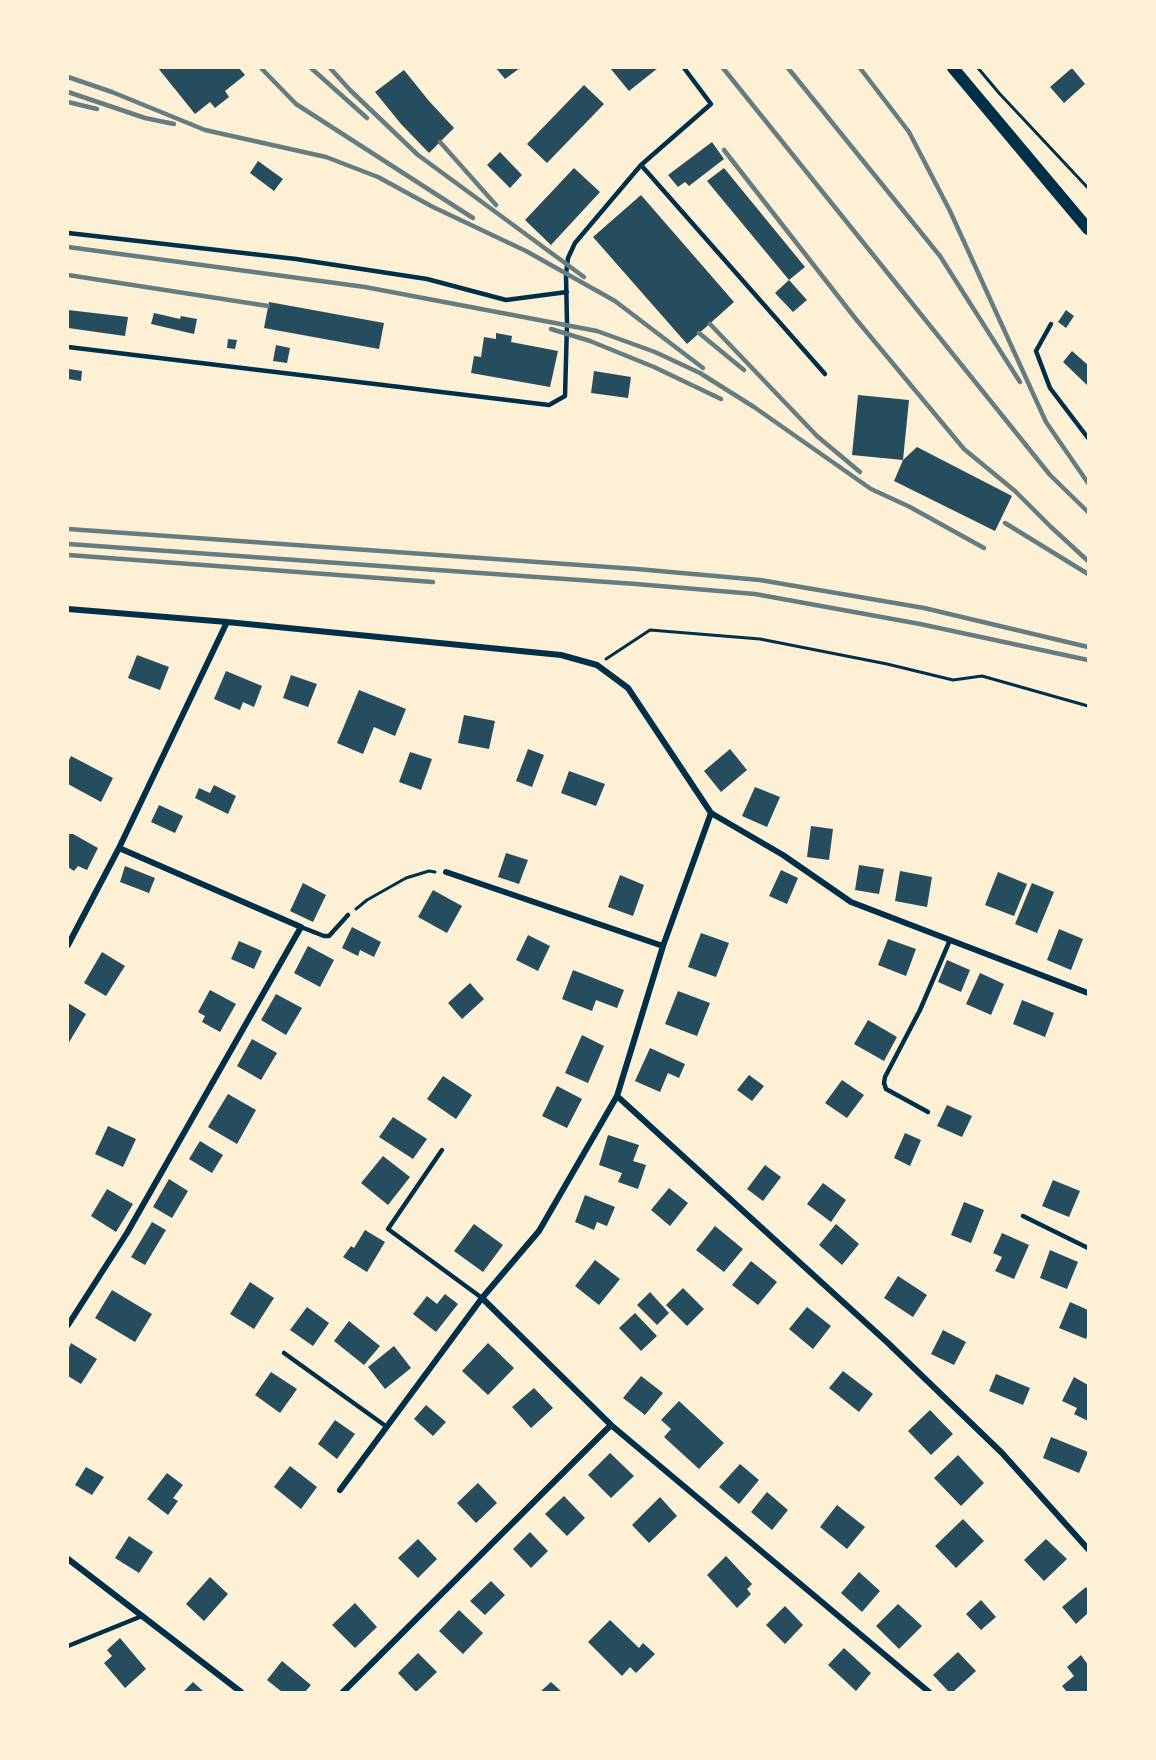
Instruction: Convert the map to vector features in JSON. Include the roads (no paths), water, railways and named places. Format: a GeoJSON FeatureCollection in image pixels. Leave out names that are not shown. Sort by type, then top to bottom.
{"type":"FeatureCollection","features":[{"type":"Feature","properties":{"kind":"main road"},"geometry":{"type":"LineString","coordinates":[[953,68],[1089,229]]}},
{"type":"Feature","properties":{"kind":"street"},"geometry":{"type":"LineString","coordinates":[[68,609],[227,622],[561,655],[597,665],[628,688],[711,813],[783,855],[851,902],[1089,993]]}},
{"type":"Feature","properties":{"kind":"street"},"geometry":{"type":"LineString","coordinates":[[68,945],[119,848],[227,622]]}},
{"type":"Feature","properties":{"kind":"street"},"geometry":{"type":"LineString","coordinates":[[340,1490],[483,1298],[539,1231],[617,1096],[663,946],[711,813]]}},
{"type":"Feature","properties":{"kind":"street"},"geometry":{"type":"LineString","coordinates":[[68,1325],[127,1233],[301,927],[119,848]]}},
{"type":"Feature","properties":{"kind":"street"},"geometry":{"type":"LineString","coordinates":[[446,872],[663,946]]}},
{"type":"Feature","properties":{"kind":"street"},"geometry":{"type":"LineString","coordinates":[[617,1096],[888,1343],[1002,1453],[1089,1549]]}},
{"type":"Feature","properties":{"kind":"street"},"geometry":{"type":"LineString","coordinates":[[483,1298],[611,1425],[929,1692]]}},
{"type":"Feature","properties":{"kind":"street"},"geometry":{"type":"LineString","coordinates":[[343,1692],[611,1425]]}},
{"type":"Feature","properties":{"kind":"street"},"geometry":{"type":"LineString","coordinates":[[68,1559],[241,1692]]}},
{"type":"Feature","properties":{"kind":"lane"},"geometry":{"type":"LineString","coordinates":[[68,347],[549,405],[565,396],[566,274],[568,258],[575,243],[641,165],[711,104],[684,68]]}},
{"type":"Feature","properties":{"kind":"lane"},"geometry":{"type":"LineString","coordinates":[[641,165],[825,374]]}},
{"type":"Feature","properties":{"kind":"lane"},"geometry":{"type":"LineString","coordinates":[[68,233],[296,259],[427,279],[506,300],[567,292]]}},
{"type":"Feature","properties":{"kind":"lane"},"geometry":{"type":"LineString","coordinates":[[1051,324],[1036,351],[1050,388],[1089,438]]}},
{"type":"Feature","properties":{"kind":"lane"},"geometry":{"type":"LineString","coordinates":[[301,927],[329,936],[348,915]]}},
{"type":"Feature","properties":{"kind":"lane"},"geometry":{"type":"LineString","coordinates":[[928,1112],[886,1089],[884,1083],[920,1010],[950,940]]}},
{"type":"Feature","properties":{"kind":"lane"},"geometry":{"type":"LineString","coordinates":[[442,1150],[388,1229],[483,1298]]}},
{"type":"Feature","properties":{"kind":"lane"},"geometry":{"type":"LineString","coordinates":[[1023,1216],[1089,1248]]}},
{"type":"Feature","properties":{"kind":"lane"},"geometry":{"type":"LineString","coordinates":[[284,1353],[387,1427]]}},
{"type":"Feature","properties":{"kind":"lane"},"geometry":{"type":"LineString","coordinates":[[68,1646],[142,1616]]}},
{"type":"Feature","properties":{"kind":"railway"},"geometry":{"type":"LineString","coordinates":[[261,68],[296,104],[473,218]]}},
{"type":"Feature","properties":{"kind":"railway"},"geometry":{"type":"LineString","coordinates":[[311,68],[367,118]]}},
{"type":"Feature","properties":{"kind":"railway"},"geometry":{"type":"LineString","coordinates":[[330,68],[418,155],[584,277]]}},
{"type":"Feature","properties":{"kind":"railway"},"geometry":{"type":"LineString","coordinates":[[723,68],[1050,475],[1088,512]]}},
{"type":"Feature","properties":{"kind":"railway"},"geometry":{"type":"LineString","coordinates":[[788,68],[940,256],[1020,382]]}},
{"type":"Feature","properties":{"kind":"railway"},"geometry":{"type":"LineString","coordinates":[[860,68],[909,132],[950,211],[1046,422],[1088,483]]}},
{"type":"Feature","properties":{"kind":"railway"},"geometry":{"type":"LineString","coordinates":[[68,77],[112,92],[205,130],[326,157],[378,177],[433,207],[526,251],[615,301],[703,368]]}},
{"type":"Feature","properties":{"kind":"railway"},"geometry":{"type":"LineString","coordinates":[[68,92],[145,118],[174,124]]}},
{"type":"Feature","properties":{"kind":"railway"},"geometry":{"type":"LineString","coordinates":[[68,102],[97,109]]}},
{"type":"Feature","properties":{"kind":"railway"},"geometry":{"type":"LineString","coordinates":[[440,142],[496,205]]}},
{"type":"Feature","properties":{"kind":"railway"},"geometry":{"type":"LineString","coordinates":[[724,150],[855,318],[964,449],[1015,491],[1088,561]]}},
{"type":"Feature","properties":{"kind":"railway"},"geometry":{"type":"LineString","coordinates":[[68,247],[365,287],[597,331],[655,352],[700,373],[754,407],[871,489],[910,507],[984,548]]}},
{"type":"Feature","properties":{"kind":"railway"},"geometry":{"type":"LineString","coordinates":[[68,275],[268,306]]}},
{"type":"Feature","properties":{"kind":"railway"},"geometry":{"type":"LineString","coordinates":[[710,324],[817,436],[860,472]]}},
{"type":"Feature","properties":{"kind":"railway"},"geometry":{"type":"LineString","coordinates":[[551,329],[590,341],[654,367],[721,399]]}},
{"type":"Feature","properties":{"kind":"railway"},"geometry":{"type":"LineString","coordinates":[[699,333],[744,370]]}},
{"type":"Feature","properties":{"kind":"railway"},"geometry":{"type":"LineString","coordinates":[[1005,523],[1088,574]]}},
{"type":"Feature","properties":{"kind":"railway"},"geometry":{"type":"LineString","coordinates":[[68,529],[637,569],[760,580],[924,608],[1088,647]]}},
{"type":"Feature","properties":{"kind":"railway"},"geometry":{"type":"LineString","coordinates":[[68,544],[755,594],[920,624],[1088,660]]}},
{"type":"Feature","properties":{"kind":"railway"},"geometry":{"type":"LineString","coordinates":[[68,555],[433,582]]}}]}
